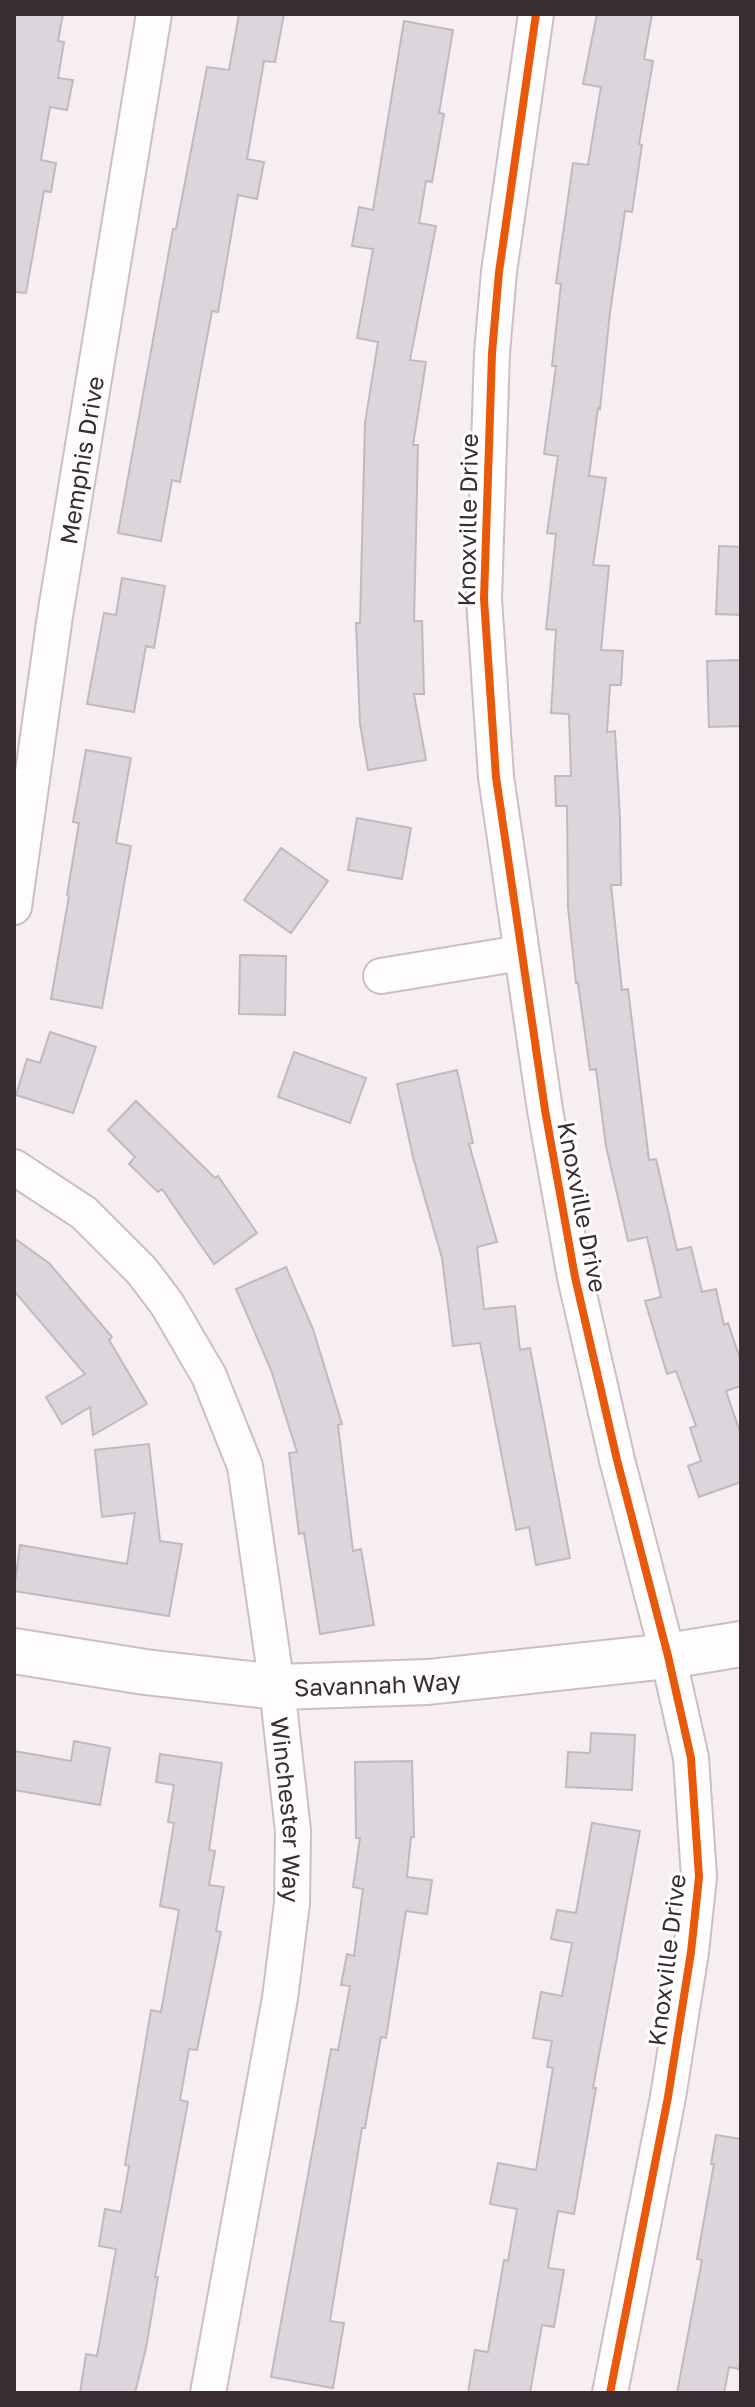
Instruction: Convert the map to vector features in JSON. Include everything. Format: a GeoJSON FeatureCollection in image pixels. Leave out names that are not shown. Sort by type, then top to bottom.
{"type":"FeatureCollection","features":[{"type":"Feature","properties":{"kind":"street","name":"Memphis Drive"},"geometry":{"type":"LineString","coordinates":[[14,907],[55,616],[154,14]]}},
{"type":"Feature","properties":{"kind":"street","name":"Knoxville Drive"},"geometry":{"type":"LineString","coordinates":[[536,14],[499,272],[492,353],[484,599],[496,777],[520,953],[575,1277],[691,1758],[699,1877],[691,1952],[668,2097],[610,2393]]}},
{"type":"Feature","properties":{"kind":"street"},"geometry":{"type":"LineString","coordinates":[[381,976],[520,953]]}},
{"type":"Feature","properties":{"kind":"street","name":"Winchester Way"},"geometry":{"type":"LineString","coordinates":[[14,1167],[84,1213],[142,1271],[167,1304],[209,1376],[245,1466],[277,1687],[293,1831],[292,1903],[280,1998],[208,2393]]}},
{"type":"Feature","properties":{"kind":"street","name":"Savannah Way"},"geometry":{"type":"LineString","coordinates":[[14,1651],[145,1672],[277,1687],[428,1682],[668,1656],[741,1644]]}},
{"type":"Feature","properties":{"kind":"building"},"geometry":{"type":"Polygon","coordinates":[[[14,14],[63,14],[58,41],[64,42],[58,78],[73,80],[67,110],[50,107],[41,160],[56,163],[51,192],[44,191],[26,293],[14,292],[14,14]]]}},
{"type":"Feature","properties":{"kind":"building"},"geometry":{"type":"Polygon","coordinates":[[[239,14],[284,14],[275,62],[264,61],[247,159],[264,162],[257,199],[238,195],[218,312],[212,311],[180,482],[172,480],[161,541],[118,533],[173,229],[176,229],[207,67],[229,70],[239,14]]]}},
{"type":"Feature","properties":{"kind":"building"},"geometry":{"type":"Polygon","coordinates":[[[597,14],[652,14],[644,59],[653,61],[639,144],[642,145],[632,212],[625,211],[589,476],[606,478],[593,565],[609,566],[601,650],[623,651],[621,685],[610,685],[607,732],[615,731],[620,819],[621,885],[611,885],[622,990],[628,989],[649,1160],[656,1159],[677,1250],[691,1247],[702,1292],[716,1289],[724,1325],[728,1323],[741,1362],[741,1386],[726,1391],[741,1435],[741,1482],[699,1497],[688,1466],[701,1461],[690,1428],[696,1426],[676,1371],[667,1374],[645,1301],[661,1297],[647,1237],[628,1241],[606,1146],[596,1069],[590,1070],[568,907],[567,806],[556,806],[555,776],[571,776],[569,714],[551,713],[556,630],[546,629],[556,534],[547,533],[558,456],[544,454],[556,366],[552,366],[561,284],[556,283],[573,163],[588,165],[601,87],[583,84],[597,14]]]}},
{"type":"Feature","properties":{"kind":"building"},"geometry":{"type":"Polygon","coordinates":[[[404,21],[453,30],[439,113],[444,114],[432,182],[426,181],[419,223],[436,226],[410,360],[426,362],[413,445],[418,445],[414,621],[422,621],[424,694],[414,694],[426,760],[368,770],[360,724],[356,623],[360,623],[365,423],[378,342],[357,338],[373,249],[352,246],[359,207],[373,210],[404,21]]]}},
{"type":"Feature","properties":{"kind":"building"},"geometry":{"type":"Polygon","coordinates":[[[719,546],[741,547],[741,615],[716,614],[719,546]]]}},
{"type":"Feature","properties":{"kind":"building"},"geometry":{"type":"Polygon","coordinates":[[[122,578],[165,586],[154,648],[146,646],[134,712],[87,704],[104,613],[116,615],[122,578]]]}},
{"type":"Feature","properties":{"kind":"building"},"geometry":{"type":"Polygon","coordinates":[[[741,660],[741,726],[709,727],[707,661],[741,660]]]}},
{"type":"Feature","properties":{"kind":"building"},"geometry":{"type":"Polygon","coordinates":[[[86,750],[131,758],[116,843],[131,846],[102,1008],[51,999],[69,896],[79,823],[73,822],[86,750]]]}},
{"type":"Feature","properties":{"kind":"building"},"geometry":{"type":"Polygon","coordinates":[[[357,818],[411,828],[402,879],[348,870],[357,818]]]}},
{"type":"Feature","properties":{"kind":"building"},"geometry":{"type":"Polygon","coordinates":[[[281,848],[328,881],[291,933],[244,900],[281,848]]]}},
{"type":"Feature","properties":{"kind":"building"},"geometry":{"type":"Polygon","coordinates":[[[240,955],[286,956],[285,1015],[239,1014],[240,955]]]}},
{"type":"Feature","properties":{"kind":"building"},"geometry":{"type":"Polygon","coordinates":[[[50,1032],[96,1047],[73,1113],[16,1095],[27,1059],[40,1063],[50,1032]]]}},
{"type":"Feature","properties":{"kind":"building"},"geometry":{"type":"Polygon","coordinates":[[[294,1052],[366,1078],[350,1123],[278,1097],[294,1052]]]}},
{"type":"Feature","properties":{"kind":"building"},"geometry":{"type":"Polygon","coordinates":[[[457,1070],[473,1143],[469,1144],[497,1242],[477,1247],[484,1309],[515,1306],[520,1350],[530,1348],[570,1558],[536,1565],[529,1527],[516,1530],[480,1343],[453,1346],[442,1258],[413,1157],[397,1084],[457,1070]]]}},
{"type":"Feature","properties":{"kind":"building"},"geometry":{"type":"Polygon","coordinates":[[[136,1101],[215,1178],[218,1176],[257,1233],[214,1264],[162,1189],[158,1192],[129,1164],[135,1157],[108,1130],[136,1101]]]}},
{"type":"Feature","properties":{"kind":"building"},"geometry":{"type":"Polygon","coordinates":[[[14,1238],[49,1263],[112,1337],[109,1340],[147,1404],[93,1435],[90,1407],[62,1424],[46,1397],[85,1374],[14,1291],[14,1238]]]}},
{"type":"Feature","properties":{"kind":"building"},"geometry":{"type":"Polygon","coordinates":[[[286,1267],[313,1329],[342,1424],[338,1425],[353,1551],[361,1549],[374,1625],[320,1634],[304,1533],[299,1534],[289,1453],[297,1452],[271,1370],[236,1289],[286,1267]]]}},
{"type":"Feature","properties":{"kind":"building"},"geometry":{"type":"Polygon","coordinates":[[[149,1444],[160,1541],[182,1544],[169,1616],[14,1591],[20,1545],[127,1564],[135,1513],[102,1517],[95,1450],[149,1444]]]}},
{"type":"Feature","properties":{"kind":"building"},"geometry":{"type":"Polygon","coordinates":[[[591,1733],[635,1735],[632,1790],[566,1787],[568,1752],[590,1753],[591,1733]]]}},
{"type":"Feature","properties":{"kind":"building"},"geometry":{"type":"Polygon","coordinates":[[[74,1741],[110,1748],[100,1805],[14,1790],[14,1751],[71,1761],[74,1741]]]}},
{"type":"Feature","properties":{"kind":"building"},"geometry":{"type":"Polygon","coordinates":[[[160,1754],[222,1763],[209,1850],[215,1851],[209,1885],[224,1887],[216,1931],[221,1932],[197,2050],[189,2049],[180,2100],[188,2102],[155,2277],[158,2277],[146,2348],[135,2393],[80,2393],[86,2354],[97,2356],[116,2249],[99,2246],[105,2209],[121,2212],[129,2166],[125,2165],[151,2010],[161,2012],[179,1910],[160,1906],[174,1823],[168,1822],[174,1785],[156,1782],[160,1754]]]}},
{"type":"Feature","properties":{"kind":"building"},"geometry":{"type":"Polygon","coordinates":[[[412,1761],[414,1837],[411,1837],[407,1877],[432,1880],[427,1914],[406,1911],[386,2038],[381,2037],[365,2128],[362,2128],[330,2321],[344,2323],[333,2388],[271,2377],[331,2049],[338,2050],[350,1986],[341,1985],[347,1954],[354,1956],[363,1889],[353,1887],[360,1838],[356,1838],[355,1762],[412,1761]]]}},
{"type":"Feature","properties":{"kind":"building"},"geometry":{"type":"Polygon","coordinates":[[[592,1823],[640,1831],[593,2088],[596,2088],[574,2214],[558,2211],[548,2268],[564,2270],[554,2327],[542,2325],[530,2393],[468,2393],[475,2350],[488,2352],[504,2260],[508,2261],[517,2209],[490,2204],[498,2163],[536,2170],[553,2068],[547,2067],[552,2041],[533,2038],[541,1992],[562,1996],[572,1943],[551,1939],[557,1910],[576,1913],[592,1823]]]}},
{"type":"Feature","properties":{"kind":"building"},"geometry":{"type":"Polygon","coordinates":[[[716,2135],[741,2139],[741,2356],[739,2369],[729,2367],[724,2393],[677,2393],[702,2260],[697,2259],[714,2164],[711,2164],[716,2135]]]}},
{"type":"Feature","properties":{"kind":"cycle path"},"geometry":{"type":"LineString","coordinates":[[536,14],[499,272],[492,353],[484,599],[496,777],[545,1110],[575,1277],[691,1758],[699,1877],[691,1952],[668,2097],[610,2393]]}}]}
